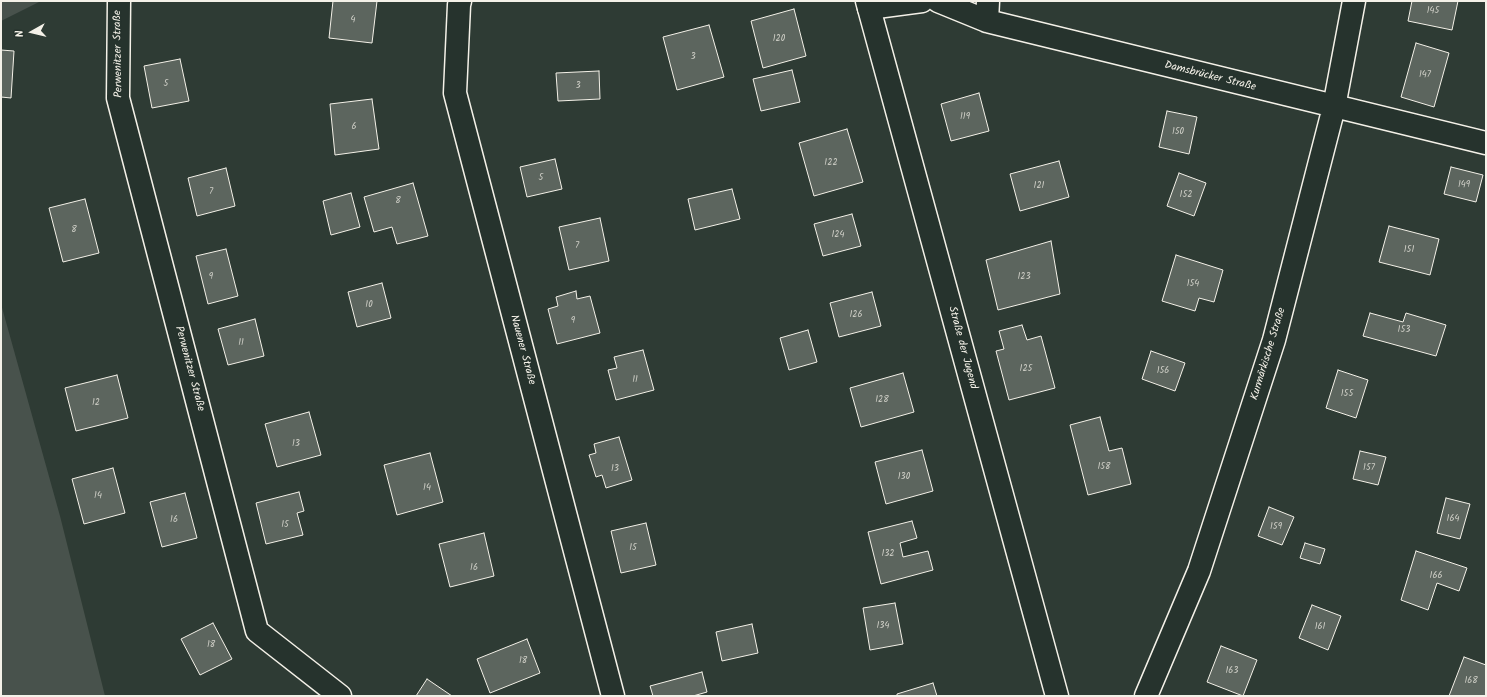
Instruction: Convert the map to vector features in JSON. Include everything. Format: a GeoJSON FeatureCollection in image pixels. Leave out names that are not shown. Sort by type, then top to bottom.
{"type":"FeatureCollection","features":[{"type":"Feature","properties":{"kind":"street","name":"Perwenitzer Straße"},"geometry":{"type":"LineString","coordinates":[[118,1],[118,98],[257,631],[340,696]]}},
{"type":"Feature","properties":{"kind":"street","name":"Nauener Straße"},"geometry":{"type":"LineString","coordinates":[[460,1],[455,93],[613,696]]}},
{"type":"Feature","properties":{"kind":"street"},"geometry":{"type":"LineString","coordinates":[[868,4],[922,1]]}},
{"type":"Feature","properties":{"kind":"street","name":"Damsbrücker Straße"},"geometry":{"type":"LineString","coordinates":[[938,1],[988,11],[1334,107],[1486,143]]}},
{"type":"Feature","properties":{"kind":"street","name":"Kurmärkische Straße"},"geometry":{"type":"LineString","coordinates":[[1146,696],[1199,571],[1274,340],[1334,107],[1354,1]]}},
{"type":"Feature","properties":{"kind":"street","name":"Straße der Jugend"},"geometry":{"type":"LineString","coordinates":[[868,4],[1057,696]]}},
{"type":"Feature","properties":{"kind":"shaded area"},"geometry":{"type":"Polygon","coordinates":[[[1,1],[41,1],[1,21],[1,1]]]}},
{"type":"Feature","properties":{"kind":"shaded area"},"geometry":{"type":"Polygon","coordinates":[[[1,304],[60,516],[105,696],[1,696],[1,304]]]}},
{"type":"Feature","properties":{"kind":"building"},"geometry":{"type":"Polygon","coordinates":[[[333,1],[377,1],[372,43],[329,38],[333,1]]]}},
{"type":"Feature","properties":{"kind":"building"},"geometry":{"type":"Polygon","coordinates":[[[1412,1],[1458,1],[1452,30],[1408,21],[1412,1]]]}},
{"type":"Feature","properties":{"kind":"building"},"geometry":{"type":"Polygon","coordinates":[[[794,9],[806,56],[763,68],[751,21],[794,9]]]}},
{"type":"Feature","properties":{"kind":"building"},"geometry":{"type":"Polygon","coordinates":[[[709,25],[724,77],[677,90],[663,37],[709,25]]]}},
{"type":"Feature","properties":{"kind":"building"},"geometry":{"type":"Polygon","coordinates":[[[1416,43],[1449,53],[1434,107],[1401,97],[1416,43]]]}},
{"type":"Feature","properties":{"kind":"building"},"geometry":{"type":"Polygon","coordinates":[[[1,50],[14,51],[11,98],[1,97],[1,50]]]}},
{"type":"Feature","properties":{"kind":"building"},"geometry":{"type":"Polygon","coordinates":[[[180,59],[189,101],[152,108],[144,66],[180,59]]]}},
{"type":"Feature","properties":{"kind":"building"},"geometry":{"type":"Polygon","coordinates":[[[792,70],[800,102],[761,111],[753,79],[792,70]]]}},
{"type":"Feature","properties":{"kind":"building"},"geometry":{"type":"Polygon","coordinates":[[[599,71],[600,99],[558,101],[556,73],[599,71]]]}},
{"type":"Feature","properties":{"kind":"building"},"geometry":{"type":"Polygon","coordinates":[[[979,93],[989,131],[951,141],[941,104],[979,93]]]}},
{"type":"Feature","properties":{"kind":"building"},"geometry":{"type":"Polygon","coordinates":[[[372,99],[379,149],[335,155],[330,104],[372,99]]]}},
{"type":"Feature","properties":{"kind":"building"},"geometry":{"type":"Polygon","coordinates":[[[1167,111],[1197,117],[1189,154],[1159,147],[1167,111]]]}},
{"type":"Feature","properties":{"kind":"building"},"geometry":{"type":"Polygon","coordinates":[[[847,129],[863,182],[814,196],[799,143],[847,129]]]}},
{"type":"Feature","properties":{"kind":"building"},"geometry":{"type":"Polygon","coordinates":[[[555,159],[562,189],[527,197],[520,167],[555,159]]]}},
{"type":"Feature","properties":{"kind":"building"},"geometry":{"type":"Polygon","coordinates":[[[1059,161],[1069,197],[1020,211],[1010,174],[1059,161]]]}},
{"type":"Feature","properties":{"kind":"building"},"geometry":{"type":"Polygon","coordinates":[[[1451,167],[1483,175],[1476,202],[1444,194],[1451,167]]]}},
{"type":"Feature","properties":{"kind":"building"},"geometry":{"type":"Polygon","coordinates":[[[226,168],[235,206],[197,216],[188,178],[226,168]]]}},
{"type":"Feature","properties":{"kind":"building"},"geometry":{"type":"Polygon","coordinates":[[[1179,173],[1206,183],[1194,216],[1167,206],[1179,173]]]}},
{"type":"Feature","properties":{"kind":"building"},"geometry":{"type":"Polygon","coordinates":[[[413,183],[428,236],[397,244],[392,227],[374,232],[364,197],[413,183]]]}},
{"type":"Feature","properties":{"kind":"building"},"geometry":{"type":"Polygon","coordinates":[[[732,189],[740,219],[695,230],[688,199],[732,189]]]}},
{"type":"Feature","properties":{"kind":"building"},"geometry":{"type":"Polygon","coordinates":[[[351,193],[360,227],[331,235],[323,201],[351,193]]]}},
{"type":"Feature","properties":{"kind":"building"},"geometry":{"type":"Polygon","coordinates":[[[85,199],[99,253],[63,262],[49,208],[85,199]]]}},
{"type":"Feature","properties":{"kind":"building"},"geometry":{"type":"Polygon","coordinates":[[[852,214],[861,246],[823,256],[814,224],[852,214]]]}},
{"type":"Feature","properties":{"kind":"building"},"geometry":{"type":"Polygon","coordinates":[[[600,218],[609,261],[569,270],[559,227],[600,218]]]}},
{"type":"Feature","properties":{"kind":"building"},"geometry":{"type":"Polygon","coordinates":[[[1389,226],[1439,239],[1430,275],[1379,262],[1389,226]]]}},
{"type":"Feature","properties":{"kind":"building"},"geometry":{"type":"Polygon","coordinates":[[[1051,241],[1060,294],[998,310],[986,260],[1051,241]]]}},
{"type":"Feature","properties":{"kind":"building"},"geometry":{"type":"Polygon","coordinates":[[[226,249],[238,296],[208,304],[196,256],[226,249]]]}},
{"type":"Feature","properties":{"kind":"building"},"geometry":{"type":"Polygon","coordinates":[[[1176,255],[1223,270],[1214,302],[1199,298],[1195,311],[1162,301],[1176,255]]]}},
{"type":"Feature","properties":{"kind":"building"},"geometry":{"type":"Polygon","coordinates":[[[382,283],[391,318],[357,327],[348,292],[382,283]]]}},
{"type":"Feature","properties":{"kind":"building"},"geometry":{"type":"Polygon","coordinates":[[[576,291],[577,299],[590,296],[600,333],[557,344],[548,309],[558,306],[556,297],[576,291]]]}},
{"type":"Feature","properties":{"kind":"building"},"geometry":{"type":"Polygon","coordinates":[[[872,292],[881,326],[839,337],[830,303],[872,292]]]}},
{"type":"Feature","properties":{"kind":"building"},"geometry":{"type":"Polygon","coordinates":[[[1370,313],[1403,322],[1406,313],[1446,325],[1436,356],[1363,336],[1370,313]]]}},
{"type":"Feature","properties":{"kind":"building"},"geometry":{"type":"Polygon","coordinates":[[[255,319],[264,356],[228,365],[218,329],[255,319]]]}},
{"type":"Feature","properties":{"kind":"building"},"geometry":{"type":"Polygon","coordinates":[[[1022,325],[1027,340],[1041,336],[1055,388],[1009,400],[996,351],[1004,349],[999,331],[1022,325]]]}},
{"type":"Feature","properties":{"kind":"building"},"geometry":{"type":"Polygon","coordinates":[[[808,330],[817,362],[789,370],[780,338],[808,330]]]}},
{"type":"Feature","properties":{"kind":"building"},"geometry":{"type":"Polygon","coordinates":[[[643,350],[654,390],[616,400],[608,370],[617,368],[614,357],[643,350]]]}},
{"type":"Feature","properties":{"kind":"building"},"geometry":{"type":"Polygon","coordinates":[[[1151,351],[1185,363],[1175,391],[1142,379],[1151,351]]]}},
{"type":"Feature","properties":{"kind":"building"},"geometry":{"type":"Polygon","coordinates":[[[1338,370],[1368,380],[1356,418],[1326,408],[1338,370]]]}},
{"type":"Feature","properties":{"kind":"building"},"geometry":{"type":"Polygon","coordinates":[[[903,373],[914,412],[861,427],[850,388],[903,373]]]}},
{"type":"Feature","properties":{"kind":"building"},"geometry":{"type":"Polygon","coordinates":[[[117,375],[128,418],[76,431],[65,388],[117,375]]]}},
{"type":"Feature","properties":{"kind":"building"},"geometry":{"type":"Polygon","coordinates":[[[309,412],[321,455],[277,467],[265,424],[309,412]]]}},
{"type":"Feature","properties":{"kind":"building"},"geometry":{"type":"Polygon","coordinates":[[[1100,417],[1109,451],[1122,448],[1131,484],[1088,495],[1070,425],[1100,417]]]}},
{"type":"Feature","properties":{"kind":"building"},"geometry":{"type":"Polygon","coordinates":[[[619,437],[632,480],[606,488],[602,475],[596,477],[589,455],[596,453],[594,444],[619,437]]]}},
{"type":"Feature","properties":{"kind":"building"},"geometry":{"type":"Polygon","coordinates":[[[922,450],[933,491],[886,504],[875,462],[922,450]]]}},
{"type":"Feature","properties":{"kind":"building"},"geometry":{"type":"Polygon","coordinates":[[[1360,451],[1386,457],[1378,485],[1353,479],[1360,451]]]}},
{"type":"Feature","properties":{"kind":"building"},"geometry":{"type":"Polygon","coordinates":[[[430,453],[443,502],[397,515],[384,465],[430,453]]]}},
{"type":"Feature","properties":{"kind":"building"},"geometry":{"type":"Polygon","coordinates":[[[113,468],[125,513],[84,524],[72,479],[113,468]]]}},
{"type":"Feature","properties":{"kind":"building"},"geometry":{"type":"Polygon","coordinates":[[[299,492],[304,511],[297,513],[303,535],[266,544],[256,503],[299,492]]]}},
{"type":"Feature","properties":{"kind":"building"},"geometry":{"type":"Polygon","coordinates":[[[185,493],[197,538],[162,547],[150,502],[185,493]]]}},
{"type":"Feature","properties":{"kind":"building"},"geometry":{"type":"Polygon","coordinates":[[[1446,498],[1470,504],[1460,539],[1437,533],[1446,498]]]}},
{"type":"Feature","properties":{"kind":"building"},"geometry":{"type":"Polygon","coordinates":[[[1269,507],[1294,517],[1282,545],[1258,536],[1269,507]]]}},
{"type":"Feature","properties":{"kind":"building"},"geometry":{"type":"Polygon","coordinates":[[[912,521],[917,538],[900,543],[903,557],[928,551],[933,570],[881,584],[868,532],[912,521]]]}},
{"type":"Feature","properties":{"kind":"building"},"geometry":{"type":"Polygon","coordinates":[[[646,523],[656,565],[621,573],[611,531],[646,523]]]}},
{"type":"Feature","properties":{"kind":"building"},"geometry":{"type":"Polygon","coordinates":[[[484,533],[494,576],[450,587],[439,544],[484,533]]]}},
{"type":"Feature","properties":{"kind":"building"},"geometry":{"type":"Polygon","coordinates":[[[1305,543],[1325,549],[1320,564],[1300,558],[1305,543]]]}},
{"type":"Feature","properties":{"kind":"building"},"geometry":{"type":"Polygon","coordinates":[[[1416,551],[1467,568],[1459,591],[1437,583],[1428,610],[1401,600],[1416,551]]]}},
{"type":"Feature","properties":{"kind":"building"},"geometry":{"type":"Polygon","coordinates":[[[895,603],[903,644],[870,650],[863,608],[895,603]]]}},
{"type":"Feature","properties":{"kind":"building"},"geometry":{"type":"Polygon","coordinates":[[[1312,605],[1341,616],[1328,650],[1299,638],[1312,605]]]}},
{"type":"Feature","properties":{"kind":"building"},"geometry":{"type":"Polygon","coordinates":[[[213,623],[232,659],[200,675],[181,639],[213,623]]]}},
{"type":"Feature","properties":{"kind":"building"},"geometry":{"type":"Polygon","coordinates":[[[752,624],[758,653],[722,661],[716,632],[752,624]]]}},
{"type":"Feature","properties":{"kind":"building"},"geometry":{"type":"Polygon","coordinates":[[[527,639],[540,673],[490,693],[477,659],[527,639]]]}},
{"type":"Feature","properties":{"kind":"building"},"geometry":{"type":"Polygon","coordinates":[[[1221,646],[1257,660],[1243,696],[1207,682],[1221,646]]]}},
{"type":"Feature","properties":{"kind":"building"},"geometry":{"type":"Polygon","coordinates":[[[1464,657],[1486,665],[1486,696],[1449,696],[1464,657]]]}},
{"type":"Feature","properties":{"kind":"building"},"geometry":{"type":"Polygon","coordinates":[[[702,672],[707,692],[693,696],[653,696],[650,686],[702,672]]]}},
{"type":"Feature","properties":{"kind":"building"},"geometry":{"type":"Polygon","coordinates":[[[427,679],[452,696],[416,696],[427,679]]]}},
{"type":"Feature","properties":{"kind":"building"},"geometry":{"type":"Polygon","coordinates":[[[933,683],[937,696],[897,696],[897,694],[933,683]]]}}]}
